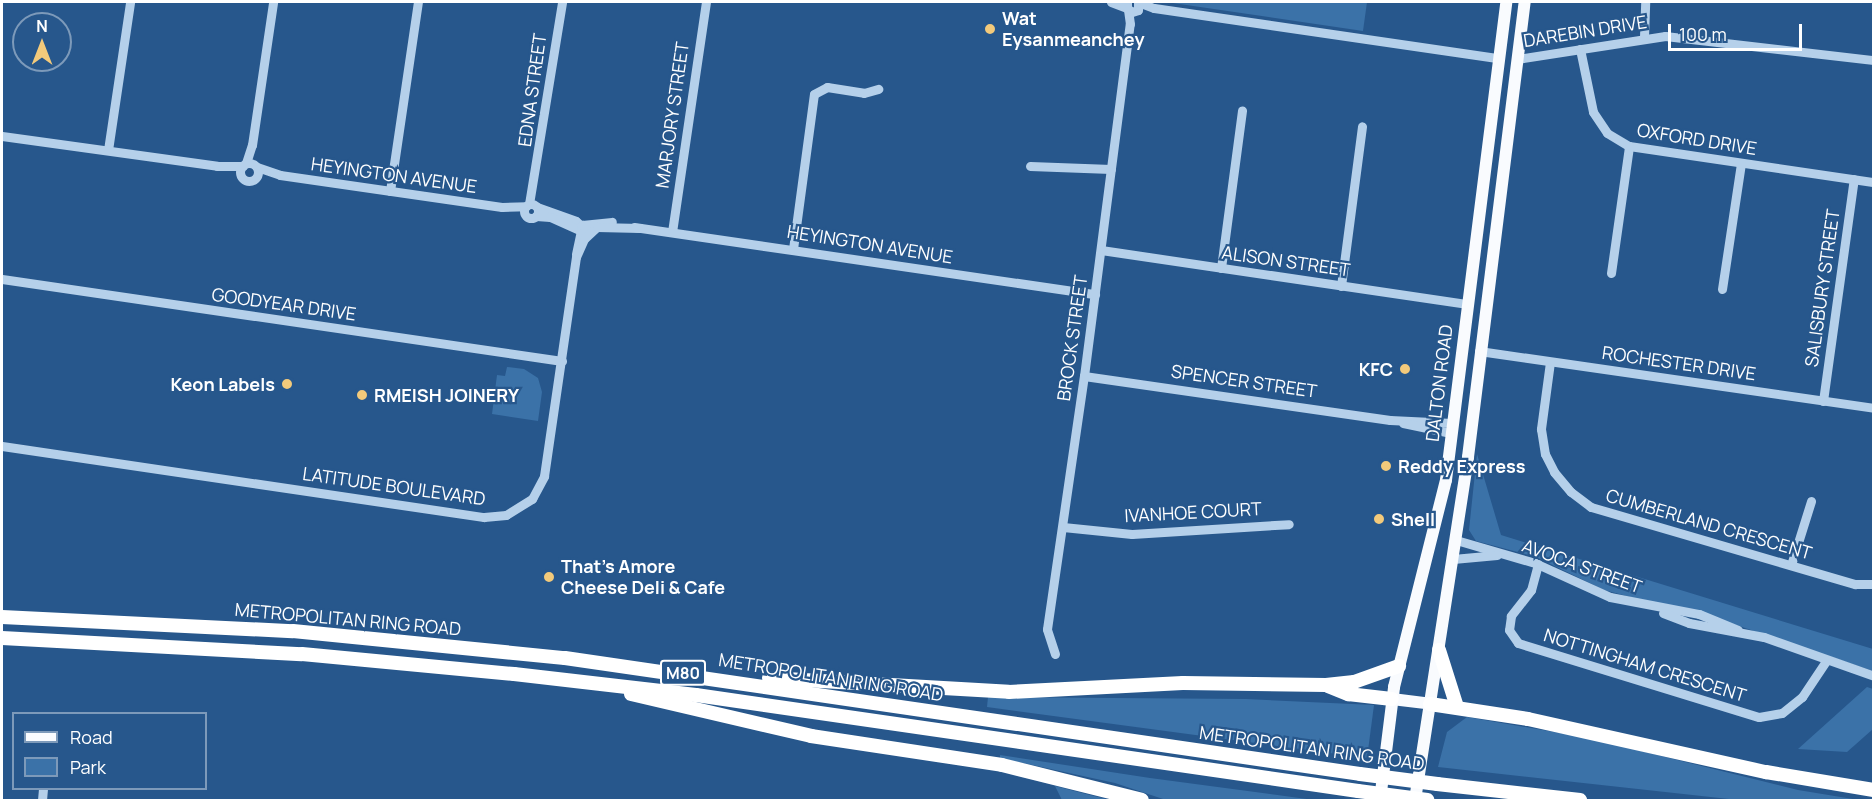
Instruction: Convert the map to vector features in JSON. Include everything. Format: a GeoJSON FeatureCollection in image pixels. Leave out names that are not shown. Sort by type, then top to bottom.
{"type":"FeatureCollection","features":[{"type":"Feature","properties":{"kind":"highway","name":"METROPOLITAN RING ROAD"},"geometry":{"type":"LineString","coordinates":[[2,618],[141,621],[317,633],[692,675],[1360,774],[1580,801]]}},
{"type":"Feature","properties":{"kind":"highway","name":"METROPOLITAN RING ROAD"},"geometry":{"type":"LineString","coordinates":[[2,638],[302,654],[598,684],[1427,801]]}},
{"type":"Feature","properties":{"kind":"highway"},"geometry":{"type":"LineString","coordinates":[[1438,650],[1457,707]]}},
{"type":"Feature","properties":{"kind":"highway"},"geometry":{"type":"LineString","coordinates":[[692,675],[1009,692],[1183,682],[1326,685],[1354,682],[1399,666]]}},
{"type":"Feature","properties":{"kind":"highway"},"geometry":{"type":"LineString","coordinates":[[598,684],[761,727],[1002,765],[1142,801]]}},
{"type":"Feature","properties":{"kind":"highway"},"geometry":{"type":"LineString","coordinates":[[1326,685],[1348,694],[1392,699]]}},
{"type":"Feature","properties":{"kind":"highway"},"geometry":{"type":"LineString","coordinates":[[1430,704],[1539,721],[1766,772],[1874,790]]}},
{"type":"Feature","properties":{"kind":"main road","name":"DALTON ROAD"},"geometry":{"type":"LineString","coordinates":[[1380,801],[1392,699],[1434,537],[1451,428],[1506,2]]}},
{"type":"Feature","properties":{"kind":"main road","name":"DALTON ROAD"},"geometry":{"type":"LineString","coordinates":[[1415,801],[1456,540],[1525,2]]}},
{"type":"Feature","properties":{"kind":"main road"},"geometry":{"type":"LineString","coordinates":[[1498,58],[1517,59]]}},
{"type":"Feature","properties":{"kind":"main road","name":"SPENCER STREET"},"geometry":{"type":"LineString","coordinates":[[1451,428],[1470,431]]}},
{"type":"Feature","properties":{"kind":"main road"},"geometry":{"type":"LineString","coordinates":[[1392,699],[1430,704]]}},
{"type":"Feature","properties":{"kind":"street"},"geometry":{"type":"LineString","coordinates":[[108,150],[130,2]]}},
{"type":"Feature","properties":{"kind":"street"},"geometry":{"type":"LineString","coordinates":[[255,178],[248,167],[273,2]]}},
{"type":"Feature","properties":{"kind":"street"},"geometry":{"type":"LineString","coordinates":[[390,191],[418,2]]}},
{"type":"Feature","properties":{"kind":"street","name":"EDNA STREET"},"geometry":{"type":"LineString","coordinates":[[531,209],[562,2]]}},
{"type":"Feature","properties":{"kind":"street","name":"MARJORY STREET"},"geometry":{"type":"LineString","coordinates":[[672,232],[706,2]]}},
{"type":"Feature","properties":{"kind":"street"},"geometry":{"type":"LineString","coordinates":[[1109,2],[1117,2]]}},
{"type":"Feature","properties":{"kind":"street"},"geometry":{"type":"LineString","coordinates":[[1109,2],[1498,58]]}},
{"type":"Feature","properties":{"kind":"street"},"geometry":{"type":"LineString","coordinates":[[1644,37],[1645,2]]}},
{"type":"Feature","properties":{"kind":"street","name":"BROCK STREET"},"geometry":{"type":"LineString","coordinates":[[1055,654],[1047,629],[1084,376],[1133,6]]}},
{"type":"Feature","properties":{"kind":"street","name":"DAREBIN DRIVE"},"geometry":{"type":"LineString","coordinates":[[1517,59],[1644,37],[1701,38],[1874,60]]}},
{"type":"Feature","properties":{"kind":"street","name":"OXFORD DRIVE"},"geometry":{"type":"LineString","coordinates":[[1580,49],[1593,111],[1607,133],[1629,146],[1874,182]]}},
{"type":"Feature","properties":{"kind":"street"},"geometry":{"type":"LineString","coordinates":[[793,249],[814,94],[827,87],[864,93],[878,89]]}},
{"type":"Feature","properties":{"kind":"street"},"geometry":{"type":"LineString","coordinates":[[1221,268],[1242,110]]}},
{"type":"Feature","properties":{"kind":"street"},"geometry":{"type":"LineString","coordinates":[[1341,286],[1362,126]]}},
{"type":"Feature","properties":{"kind":"street","name":"HEYINGTON AVENUE"},"geometry":{"type":"LineString","coordinates":[[2,136],[217,166],[248,167],[280,175],[502,207],[531,209],[583,229],[639,228],[672,232],[1095,294]]}},
{"type":"Feature","properties":{"kind":"street"},"geometry":{"type":"LineString","coordinates":[[1611,273],[1629,146]]}},
{"type":"Feature","properties":{"kind":"street"},"geometry":{"type":"LineString","coordinates":[[1722,289],[1741,163]]}},
{"type":"Feature","properties":{"kind":"street"},"geometry":{"type":"LineString","coordinates":[[1030,166],[1111,169]]}},
{"type":"Feature","properties":{"kind":"street","name":"HEYINGTON AVENUE"},"geometry":{"type":"LineString","coordinates":[[248,167],[248,180],[280,175]]}},
{"type":"Feature","properties":{"kind":"street","name":"SALISBURY STREET"},"geometry":{"type":"LineString","coordinates":[[1823,401],[1854,179]]}},
{"type":"Feature","properties":{"kind":"street","name":"LATITUDE BOULEVARD"},"geometry":{"type":"LineString","coordinates":[[2,447],[484,517],[506,515],[532,499],[544,476],[576,258],[583,229]]}},
{"type":"Feature","properties":{"kind":"street","name":"ALISON STREET"},"geometry":{"type":"LineString","coordinates":[[1101,250],[1466,304]]}},
{"type":"Feature","properties":{"kind":"street","name":"GOODYEAR DRIVE"},"geometry":{"type":"LineString","coordinates":[[2,279],[562,362]]}},
{"type":"Feature","properties":{"kind":"street","name":"ROCHESTER DRIVE"},"geometry":{"type":"LineString","coordinates":[[1479,351],[1874,408]]}},
{"type":"Feature","properties":{"kind":"street","name":"CUMBERLAND CRESCENT"},"geometry":{"type":"LineString","coordinates":[[1550,362],[1541,429],[1549,463],[1571,492],[1591,507],[1855,584],[1874,584]]}},
{"type":"Feature","properties":{"kind":"street","name":"SPENCER STREET"},"geometry":{"type":"LineString","coordinates":[[1084,376],[1451,428]]}},
{"type":"Feature","properties":{"kind":"street"},"geometry":{"type":"LineString","coordinates":[[1791,565],[1811,501]]}},
{"type":"Feature","properties":{"kind":"street","name":"IVANHOE COURT"},"geometry":{"type":"LineString","coordinates":[[1063,527],[1132,534],[1289,524]]}},
{"type":"Feature","properties":{"kind":"street","name":"AVOCA STREET"},"geometry":{"type":"LineString","coordinates":[[1456,540],[1538,564],[1593,591],[1650,607],[1689,623],[1738,630],[1874,676]]}},
{"type":"Feature","properties":{"kind":"street","name":"AVOCA STREET"},"geometry":{"type":"LineString","coordinates":[[1453,559],[1502,555]]}},
{"type":"Feature","properties":{"kind":"street","name":"NOTTINGHAM CRESCENT"},"geometry":{"type":"LineString","coordinates":[[1538,564],[1531,590],[1511,616],[1509,630],[1518,643],[1759,717],[1782,712],[1802,697],[1826,661]]}},
{"type":"Feature","properties":{"kind":"green space"},"geometry":{"type":"Polygon","coordinates":[[[1166,2],[1367,2],[1363,31],[1166,2]]]}},
{"type":"Feature","properties":{"kind":"green space"},"geometry":{"type":"Polygon","coordinates":[[[507,367],[524,369],[538,378],[542,392],[538,421],[492,414],[497,375],[505,376],[507,367]]]}},
{"type":"Feature","properties":{"kind":"green space"},"geometry":{"type":"Polygon","coordinates":[[[1477,454],[1501,535],[1873,649],[1873,671],[1733,624],[1604,590],[1536,557],[1476,541],[1469,530],[1477,454]]]}},
{"type":"Feature","properties":{"kind":"green space"},"geometry":{"type":"Polygon","coordinates":[[[1867,687],[1873,689],[1873,729],[1847,752],[1798,749],[1867,687]]]}},
{"type":"Feature","properties":{"kind":"green space"},"geometry":{"type":"Polygon","coordinates":[[[988,697],[1246,699],[1374,705],[1367,758],[987,707],[988,697]]]}},
{"type":"Feature","properties":{"kind":"green space"},"geometry":{"type":"Polygon","coordinates":[[[1467,717],[1589,738],[1798,790],[1859,800],[1738,800],[1438,767],[1447,732],[1467,717]]]}},
{"type":"Feature","properties":{"kind":"green space"},"geometry":{"type":"Polygon","coordinates":[[[1000,755],[1314,800],[1166,800],[1115,783],[1000,758],[1000,755]]]}},
{"type":"Feature","properties":{"kind":"green space"},"geometry":{"type":"Polygon","coordinates":[[[1055,786],[1090,795],[1110,800],[1062,800],[1055,786]]]}},
{"type":"Feature","properties":{"kind":"place","name":"Wat Eysanmeanchey"},"geometry":{"type":"Point","coordinates":[990,29]}},
{"type":"Feature","properties":{"kind":"place","name":"KFC"},"geometry":{"type":"Point","coordinates":[1405,369]}},
{"type":"Feature","properties":{"kind":"place","name":"Keon Labels"},"geometry":{"type":"Point","coordinates":[287,384]}},
{"type":"Feature","properties":{"kind":"place","name":"RMEISH JOINERY"},"geometry":{"type":"Point","coordinates":[362,395]}},
{"type":"Feature","properties":{"kind":"place","name":"Reddy Express"},"geometry":{"type":"Point","coordinates":[1386,466]}},
{"type":"Feature","properties":{"kind":"place","name":"Shell"},"geometry":{"type":"Point","coordinates":[1379,519]}},
{"type":"Feature","properties":{"kind":"place","name":"That's Amore Cheese Deli & Cafe"},"geometry":{"type":"Point","coordinates":[549,577]}}]}
